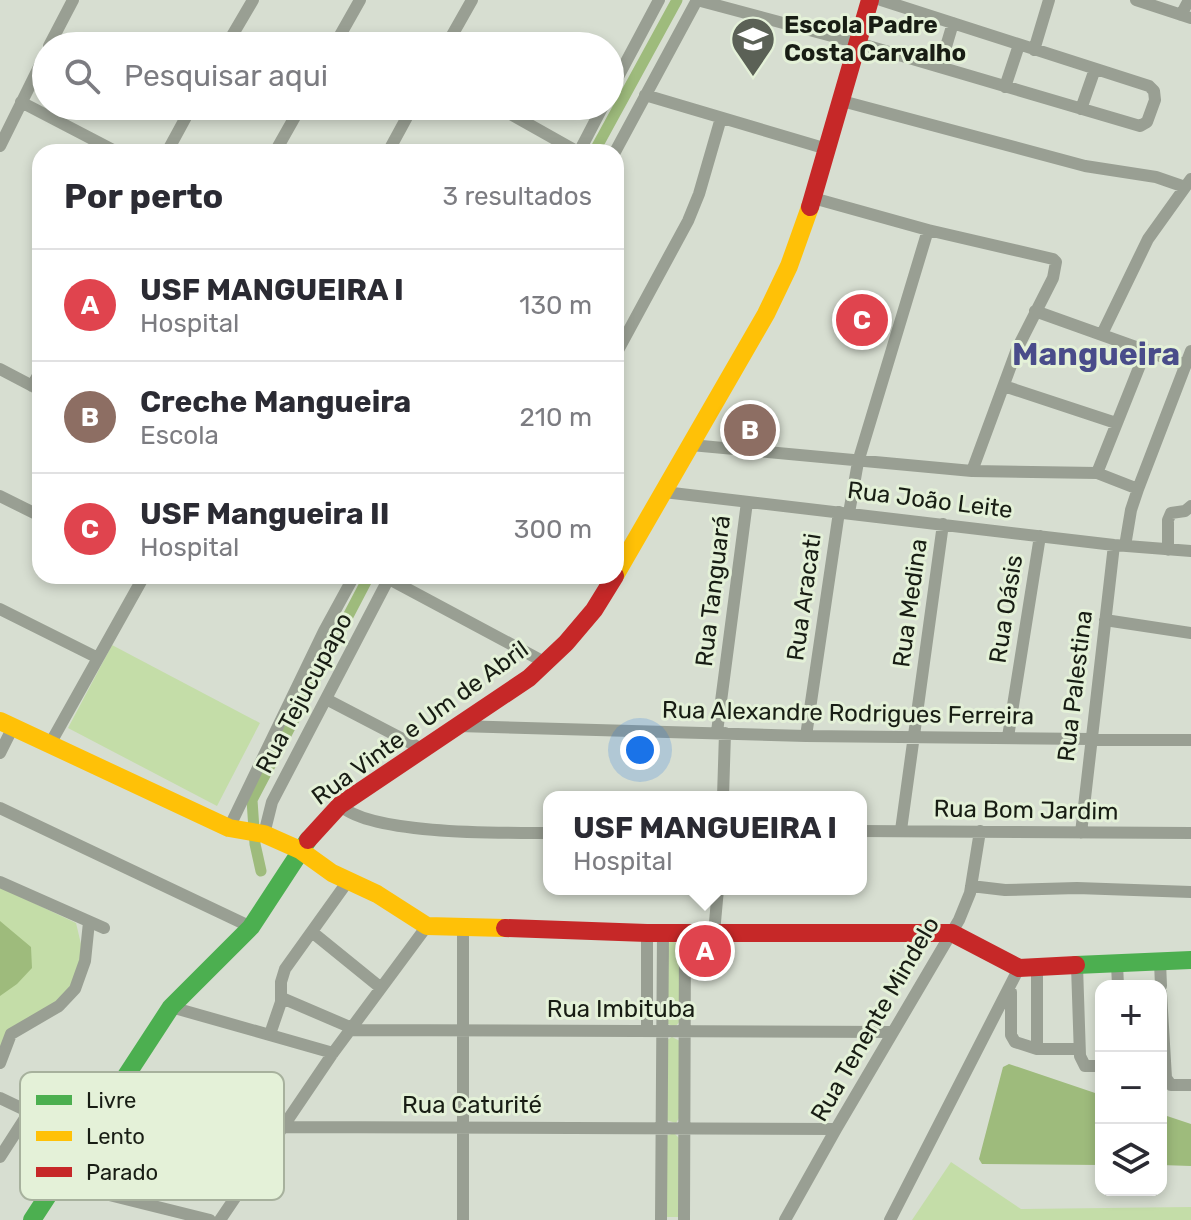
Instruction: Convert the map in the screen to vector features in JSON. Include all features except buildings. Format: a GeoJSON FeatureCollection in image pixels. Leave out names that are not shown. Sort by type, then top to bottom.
{"type":"FeatureCollection","features":[{"type":"Feature","properties":{"kind":"main road","name":"Rua Vinte e Um de Abril"},"geometry":{"type":"LineString","coordinates":[[624,557],[777,293],[813,198],[870,0]]}},
{"type":"Feature","properties":{"kind":"main road","name":"Rua Vinte e Um de Abril"},"geometry":{"type":"LineString","coordinates":[[128,1072],[171,1007],[251,927],[315,830],[340,805],[497,701],[546,663],[594,610],[609,584]]}},
{"type":"Feature","properties":{"kind":"main road"},"geometry":{"type":"LineString","coordinates":[[6,724],[249,831],[300,850],[427,926],[655,933],[952,933],[1028,968],[1191,960]]}},
{"type":"Feature","properties":{"kind":"main road","name":"Rua Vinte e Um de Abril"},"geometry":{"type":"LineString","coordinates":[[32,1220],[45,1200]]}},
{"type":"Feature","properties":{"kind":"street"},"geometry":{"type":"LineString","coordinates":[[56,32],[73,0]]}},
{"type":"Feature","properties":{"kind":"street"},"geometry":{"type":"LineString","coordinates":[[234,32],[253,0]]}},
{"type":"Feature","properties":{"kind":"street"},"geometry":{"type":"LineString","coordinates":[[342,32],[360,0]]}},
{"type":"Feature","properties":{"kind":"street"},"geometry":{"type":"LineString","coordinates":[[454,32],[472,0]]}},
{"type":"Feature","properties":{"kind":"street"},"geometry":{"type":"LineString","coordinates":[[624,66],[659,0]]}},
{"type":"Feature","properties":{"kind":"street"},"geometry":{"type":"LineString","coordinates":[[619,144],[697,0],[858,43],[1140,126],[1147,122],[1155,100],[1153,89],[881,0]]}},
{"type":"Feature","properties":{"kind":"street"},"geometry":{"type":"LineString","coordinates":[[1034,50],[1049,0]]}},
{"type":"Feature","properties":{"kind":"street"},"geometry":{"type":"LineString","coordinates":[[1136,0],[1186,17],[1189,0]]}},
{"type":"Feature","properties":{"kind":"street"},"geometry":{"type":"LineString","coordinates":[[940,67],[953,23]]}},
{"type":"Feature","properties":{"kind":"street"},"geometry":{"type":"LineString","coordinates":[[1005,87],[1019,45]]}},
{"type":"Feature","properties":{"kind":"street"},"geometry":{"type":"LineString","coordinates":[[1081,109],[1095,69]]}},
{"type":"Feature","properties":{"kind":"street"},"geometry":{"type":"LineString","coordinates":[[0,146],[32,80]]}},
{"type":"Feature","properties":{"kind":"street"},"geometry":{"type":"LineString","coordinates":[[645,95],[827,149]]}},
{"type":"Feature","properties":{"kind":"street"},"geometry":{"type":"LineString","coordinates":[[842,101],[1085,166],[1188,183],[1148,239],[1102,334]]}},
{"type":"Feature","properties":{"kind":"street"},"geometry":{"type":"LineString","coordinates":[[21,102],[32,108]]}},
{"type":"Feature","properties":{"kind":"street"},"geometry":{"type":"LineString","coordinates":[[624,339],[688,221],[721,118]]}},
{"type":"Feature","properties":{"kind":"street"},"geometry":{"type":"LineString","coordinates":[[56,120],[102,144]]}},
{"type":"Feature","properties":{"kind":"street"},"geometry":{"type":"LineString","coordinates":[[171,144],[184,120]]}},
{"type":"Feature","properties":{"kind":"street"},"geometry":{"type":"LineString","coordinates":[[280,144],[293,120]]}},
{"type":"Feature","properties":{"kind":"street"},"geometry":{"type":"LineString","coordinates":[[392,144],[405,120]]}},
{"type":"Feature","properties":{"kind":"street"},"geometry":{"type":"LineString","coordinates":[[521,120],[564,144]]}},
{"type":"Feature","properties":{"kind":"street"},"geometry":{"type":"LineString","coordinates":[[582,144],[595,120]]}},
{"type":"Feature","properties":{"kind":"street"},"geometry":{"type":"LineString","coordinates":[[813,198],[1056,262],[1055,272],[1035,311],[972,471]]}},
{"type":"Feature","properties":{"kind":"street","name":"Rua Aracati"},"geometry":{"type":"LineString","coordinates":[[806,736],[844,512],[928,230]]}},
{"type":"Feature","properties":{"kind":"street"},"geometry":{"type":"LineString","coordinates":[[1035,311],[1186,365]]}},
{"type":"Feature","properties":{"kind":"street"},"geometry":{"type":"LineString","coordinates":[[1097,473],[1146,350]]}},
{"type":"Feature","properties":{"kind":"street","name":"Rua Palestina"},"geometry":{"type":"LineString","coordinates":[[1081,833],[1105,620],[1120,546],[1138,489],[1191,351]]}},
{"type":"Feature","properties":{"kind":"street"},"geometry":{"type":"LineString","coordinates":[[0,369],[32,386]]}},
{"type":"Feature","properties":{"kind":"street"},"geometry":{"type":"LineString","coordinates":[[1004,386],[1116,423]]}},
{"type":"Feature","properties":{"kind":"street"},"geometry":{"type":"LineString","coordinates":[[691,445],[972,471],[1097,473],[1138,489]]}},
{"type":"Feature","properties":{"kind":"street","name":"Rua João Leite"},"geometry":{"type":"LineString","coordinates":[[664,492],[1120,546],[1191,551]]}},
{"type":"Feature","properties":{"kind":"street"},"geometry":{"type":"LineString","coordinates":[[0,496],[32,512]]}},
{"type":"Feature","properties":{"kind":"street","name":"Rua Tanguará"},"geometry":{"type":"LineString","coordinates":[[723,791],[721,733],[747,502]]}},
{"type":"Feature","properties":{"kind":"street"},"geometry":{"type":"LineString","coordinates":[[1168,550],[1168,520],[1171,513],[1185,511],[1191,506]]}},
{"type":"Feature","properties":{"kind":"street","name":"Rua Medina"},"geometry":{"type":"LineString","coordinates":[[901,830],[943,524]]}},
{"type":"Feature","properties":{"kind":"street","name":"Rua Oásis"},"geometry":{"type":"LineString","coordinates":[[1008,737],[1040,536]]}},
{"type":"Feature","properties":{"kind":"street"},"geometry":{"type":"LineString","coordinates":[[50,744],[140,584]]}},
{"type":"Feature","properties":{"kind":"street","name":"Rua Tejucupapo"},"geometry":{"type":"LineString","coordinates":[[249,831],[347,584]]}},
{"type":"Feature","properties":{"kind":"street","name":"Rua Tejucupapo"},"geometry":{"type":"LineString","coordinates":[[249,831],[272,802],[387,584]]}},
{"type":"Feature","properties":{"kind":"street"},"geometry":{"type":"LineString","coordinates":[[401,584],[546,663]]}},
{"type":"Feature","properties":{"kind":"street"},"geometry":{"type":"LineString","coordinates":[[0,609],[98,658]]}},
{"type":"Feature","properties":{"kind":"street"},"geometry":{"type":"LineString","coordinates":[[1105,620],[1191,633]]}},
{"type":"Feature","properties":{"kind":"street"},"geometry":{"type":"LineString","coordinates":[[326,699],[422,749]]}},
{"type":"Feature","properties":{"kind":"street"},"geometry":{"type":"LineString","coordinates":[[497,701],[492,715],[505,728]]}},
{"type":"Feature","properties":{"kind":"street"},"geometry":{"type":"LineString","coordinates":[[0,753],[6,724]]}},
{"type":"Feature","properties":{"kind":"street","name":"Rua Alexandre Rodrigues Ferreira"},"geometry":{"type":"LineString","coordinates":[[456,726],[806,736],[1191,740]]}},
{"type":"Feature","properties":{"kind":"street"},"geometry":{"type":"LineString","coordinates":[[340,805],[356,816],[393,824],[470,832],[543,833]]}},
{"type":"Feature","properties":{"kind":"street"},"geometry":{"type":"LineString","coordinates":[[0,808],[251,927]]}},
{"type":"Feature","properties":{"kind":"street","name":"Rua Bom Jardim"},"geometry":{"type":"LineString","coordinates":[[867,831],[1191,833]]}},
{"type":"Feature","properties":{"kind":"street","name":"Rua Tenente Mindelo"},"geometry":{"type":"LineString","coordinates":[[785,1220],[952,933],[967,902],[980,831]]}},
{"type":"Feature","properties":{"kind":"street"},"geometry":{"type":"LineString","coordinates":[[270,1034],[282,998],[281,982],[285,969],[348,881]]}},
{"type":"Feature","properties":{"kind":"street"},"geometry":{"type":"LineString","coordinates":[[0,882],[104,928]]}},
{"type":"Feature","properties":{"kind":"street"},"geometry":{"type":"LineString","coordinates":[[971,886],[1005,890],[1077,888],[1191,892]]}},
{"type":"Feature","properties":{"kind":"street"},"geometry":{"type":"LineString","coordinates":[[714,933],[717,895]]}},
{"type":"Feature","properties":{"kind":"street"},"geometry":{"type":"LineString","coordinates":[[0,1063],[11,1034],[59,1006],[75,989],[85,961],[89,922]]}},
{"type":"Feature","properties":{"kind":"street"},"geometry":{"type":"LineString","coordinates":[[284,1126],[333,1053],[427,926]]}},
{"type":"Feature","properties":{"kind":"street"},"geometry":{"type":"LineString","coordinates":[[463,928],[463,1220]]}},
{"type":"Feature","properties":{"kind":"street"},"geometry":{"type":"LineString","coordinates":[[312,932],[381,988]]}},
{"type":"Feature","properties":{"kind":"street"},"geometry":{"type":"LineString","coordinates":[[647,1031],[655,933]]}},
{"type":"Feature","properties":{"kind":"street"},"geometry":{"type":"LineString","coordinates":[[655,933],[662,1031],[661,1220]]}},
{"type":"Feature","properties":{"kind":"street"},"geometry":{"type":"LineString","coordinates":[[684,1220],[685,933]]}},
{"type":"Feature","properties":{"kind":"street"},"geometry":{"type":"LineString","coordinates":[[1160,962],[1161,980]]}},
{"type":"Feature","properties":{"kind":"street"},"geometry":{"type":"LineString","coordinates":[[1117,964],[1118,980]]}},
{"type":"Feature","properties":{"kind":"street"},"geometry":{"type":"LineString","coordinates":[[1077,966],[1079,1049],[1083,1064],[1095,1065]]}},
{"type":"Feature","properties":{"kind":"street"},"geometry":{"type":"LineString","coordinates":[[890,1220],[1011,986],[1028,968]]}},
{"type":"Feature","properties":{"kind":"street"},"geometry":{"type":"LineString","coordinates":[[1028,968],[1037,1049]]}},
{"type":"Feature","properties":{"kind":"street"},"geometry":{"type":"LineString","coordinates":[[1011,986],[1012,1038],[1019,1044],[1037,1049],[1079,1049]]}},
{"type":"Feature","properties":{"kind":"street"},"geometry":{"type":"LineString","coordinates":[[282,998],[351,1029]]}},
{"type":"Feature","properties":{"kind":"street"},"geometry":{"type":"LineString","coordinates":[[171,1007],[333,1053]]}},
{"type":"Feature","properties":{"kind":"street","name":"Rua Imbituba"},"geometry":{"type":"LineString","coordinates":[[351,1029],[893,1032]]}},
{"type":"Feature","properties":{"kind":"street"},"geometry":{"type":"LineString","coordinates":[[1167,1080],[1169,1084],[1191,1085]]}},
{"type":"Feature","properties":{"kind":"street"},"geometry":{"type":"LineString","coordinates":[[0,1098],[20,1108]]}},
{"type":"Feature","properties":{"kind":"street"},"geometry":{"type":"LineString","coordinates":[[0,1157],[20,1126]]}},
{"type":"Feature","properties":{"kind":"street","name":"Rua Caturité"},"geometry":{"type":"LineString","coordinates":[[284,1127],[683,1127]]}},
{"type":"Feature","properties":{"kind":"street"},"geometry":{"type":"LineString","coordinates":[[683,1127],[836,1129]]}},
{"type":"Feature","properties":{"kind":"street"},"geometry":{"type":"LineString","coordinates":[[129,1200],[210,1220]]}},
{"type":"Feature","properties":{"kind":"street"},"geometry":{"type":"LineString","coordinates":[[220,1220],[234,1200]]}},
{"type":"Feature","properties":{"kind":"shaded area"},"geometry":{"type":"Polygon","coordinates":[[[112,645],[260,723],[217,806],[68,728],[112,645]]]}},
{"type":"Feature","properties":{"kind":"shaded area"},"geometry":{"type":"Polygon","coordinates":[[[0,887],[76,923],[81,944],[80,968],[67,994],[18,1026],[0,1057],[0,887]]]}},
{"type":"Feature","properties":{"kind":"shaded area"},"geometry":{"type":"Polygon","coordinates":[[[0,921],[31,947],[32,968],[0,996],[0,921]]]}},
{"type":"Feature","properties":{"kind":"shaded area"},"geometry":{"type":"Polygon","coordinates":[[[673,941],[680,947],[680,1021],[675,1027],[666,1023],[668,943],[673,941]]]}},
{"type":"Feature","properties":{"kind":"shaded area"},"geometry":{"type":"Polygon","coordinates":[[[672,1037],[680,1041],[679,1118],[676,1123],[666,1120],[667,1040],[672,1037]]]}},
{"type":"Feature","properties":{"kind":"shaded area"},"geometry":{"type":"Polygon","coordinates":[[[1009,1064],[1095,1093],[1095,1165],[982,1164],[979,1159],[1003,1067],[1009,1064]]]}},
{"type":"Feature","properties":{"kind":"shaded area"},"geometry":{"type":"Polygon","coordinates":[[[1167,1116],[1191,1124],[1191,1166],[1167,1165],[1167,1116]]]}},
{"type":"Feature","properties":{"kind":"shaded area"},"geometry":{"type":"Polygon","coordinates":[[[674,1133],[679,1138],[678,1217],[666,1217],[666,1136],[674,1133]]]}},
{"type":"Feature","properties":{"kind":"shaded area"},"geometry":{"type":"Polygon","coordinates":[[[951,1162],[1021,1209],[1191,1207],[1191,1220],[912,1220],[951,1162]]]}},
{"type":"Feature","properties":{"kind":"waterway"},"geometry":{"type":"LineString","coordinates":[[624,97],[677,0]]}},
{"type":"Feature","properties":{"kind":"waterway"},"geometry":{"type":"LineString","coordinates":[[598,144],[611,120]]}},
{"type":"Feature","properties":{"kind":"waterway"},"geometry":{"type":"LineString","coordinates":[[261,871],[255,844],[252,800],[365,584]]}},
{"type":"Feature","properties":{"kind":"traffic: fast"},"geometry":{"type":"LineString","coordinates":[[129,1072],[171,1007],[251,927],[308,840]]}},
{"type":"Feature","properties":{"kind":"traffic: fast"},"geometry":{"type":"LineString","coordinates":[[1076,965],[1191,960]]}},
{"type":"Feature","properties":{"kind":"traffic: fast"},"geometry":{"type":"LineString","coordinates":[[32,1220],[45,1200]]}},
{"type":"Feature","properties":{"kind":"traffic: slow"},"geometry":{"type":"LineString","coordinates":[[624,560],[766,314],[789,266],[810,207]]}},
{"type":"Feature","properties":{"kind":"traffic: slow"},"geometry":{"type":"LineString","coordinates":[[0,721],[229,828],[264,834],[300,850],[332,873],[377,894],[427,926],[505,928]]}},
{"type":"Feature","properties":{"kind":"traffic: jam"},"geometry":{"type":"LineString","coordinates":[[810,207],[870,0]]}},
{"type":"Feature","properties":{"kind":"traffic: jam"},"geometry":{"type":"LineString","coordinates":[[308,840],[340,805],[529,678],[566,643],[594,610],[610,584]]}},
{"type":"Feature","properties":{"kind":"traffic: jam"},"geometry":{"type":"LineString","coordinates":[[505,928],[647,933],[952,933],[1019,968],[1076,965]]}},
{"type":"Feature","properties":{"kind":"place","name":"Escola Padre Costa Carvalho"},"geometry":{"type":"Point","coordinates":[753,78]}},
{"type":"Feature","properties":{"kind":"place","name":"USF Mangueira II"},"geometry":{"type":"Point","coordinates":[862,320]}},
{"type":"Feature","properties":{"kind":"place","name":"Creche Mangueira"},"geometry":{"type":"Point","coordinates":[750,430]}},
{"type":"Feature","properties":{"kind":"place","name":"USF MANGUEIRA I"},"geometry":{"type":"Point","coordinates":[705,951]}},
{"type":"Feature","properties":{"kind":"district","name":"Mangueira"},"geometry":{"type":"Point","coordinates":[1096,354]}}]}
